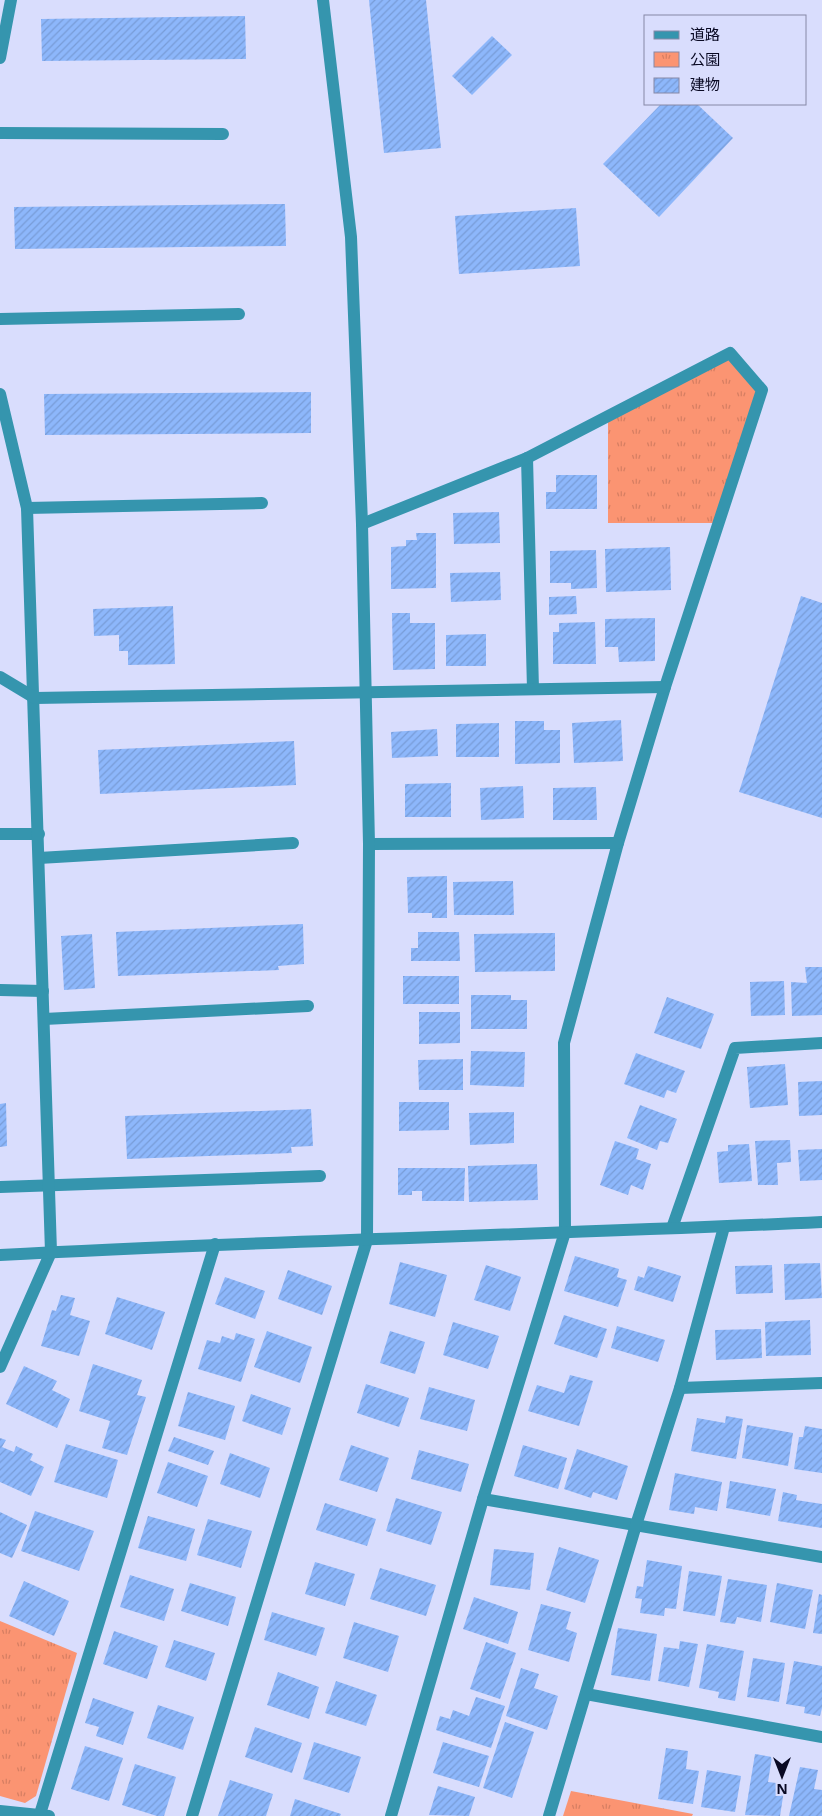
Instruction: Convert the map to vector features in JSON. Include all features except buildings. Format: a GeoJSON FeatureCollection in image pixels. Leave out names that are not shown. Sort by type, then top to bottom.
{"type":"FeatureCollection","features":[{"type":"Feature","properties":{"kind":"street"},"geometry":{"type":"LineString","coordinates":[[0,58],[11,0]]}},
{"type":"Feature","properties":{"kind":"street"},"geometry":{"type":"LineString","coordinates":[[192,1816],[367,1240],[369,844],[362,524],[351,237],[323,0]]}},
{"type":"Feature","properties":{"kind":"street"},"geometry":{"type":"LineString","coordinates":[[0,133],[223,134]]}},
{"type":"Feature","properties":{"kind":"street"},"geometry":{"type":"LineString","coordinates":[[0,319],[239,314]]}},
{"type":"Feature","properties":{"kind":"street"},"geometry":{"type":"LineString","coordinates":[[362,524],[527,458],[730,353],[762,390],[665,687],[618,843],[564,1043],[566,1232],[482,1499],[391,1816]]}},
{"type":"Feature","properties":{"kind":"street"},"geometry":{"type":"LineString","coordinates":[[0,394],[28,508],[52,1252],[0,1367]]}},
{"type":"Feature","properties":{"kind":"street"},"geometry":{"type":"LineString","coordinates":[[527,458],[533,689]]}},
{"type":"Feature","properties":{"kind":"street"},"geometry":{"type":"LineString","coordinates":[[28,508],[262,503]]}},
{"type":"Feature","properties":{"kind":"street"},"geometry":{"type":"LineString","coordinates":[[0,676],[35,698],[665,687]]}},
{"type":"Feature","properties":{"kind":"street"},"geometry":{"type":"LineString","coordinates":[[0,834],[39,834]]}},
{"type":"Feature","properties":{"kind":"street"},"geometry":{"type":"LineString","coordinates":[[40,858],[294,843]]}},
{"type":"Feature","properties":{"kind":"street"},"geometry":{"type":"LineString","coordinates":[[369,844],[618,843]]}},
{"type":"Feature","properties":{"kind":"street"},"geometry":{"type":"LineString","coordinates":[[0,990],[44,991]]}},
{"type":"Feature","properties":{"kind":"street"},"geometry":{"type":"LineString","coordinates":[[44,1019],[308,1006]]}},
{"type":"Feature","properties":{"kind":"street"},"geometry":{"type":"LineString","coordinates":[[672,1228],[735,1048],[822,1043]]}},
{"type":"Feature","properties":{"kind":"street"},"geometry":{"type":"LineString","coordinates":[[0,1187],[320,1176]]}},
{"type":"Feature","properties":{"kind":"street"},"geometry":{"type":"LineString","coordinates":[[0,1255],[215,1244],[367,1240],[822,1222]]}},
{"type":"Feature","properties":{"kind":"street"},"geometry":{"type":"LineString","coordinates":[[549,1816],[636,1525],[680,1388],[724,1227]]}},
{"type":"Feature","properties":{"kind":"street"},"geometry":{"type":"LineString","coordinates":[[0,1811],[44,1815],[215,1244]]}},
{"type":"Feature","properties":{"kind":"street"},"geometry":{"type":"LineString","coordinates":[[680,1388],[822,1383]]}},
{"type":"Feature","properties":{"kind":"street"},"geometry":{"type":"LineString","coordinates":[[482,1499],[822,1557]]}},
{"type":"Feature","properties":{"kind":"street"},"geometry":{"type":"LineString","coordinates":[[586,1694],[822,1736]]}},
{"type":"Feature","properties":{"kind":"green space"},"geometry":{"type":"Polygon","coordinates":[[[730,353],[762,390],[718,523],[608,523],[608,416],[730,353]]]}},
{"type":"Feature","properties":{"kind":"green space"},"geometry":{"type":"Polygon","coordinates":[[[0,1621],[77,1653],[36,1796],[25,1803],[0,1796],[0,1621]]]}},
{"type":"Feature","properties":{"kind":"green space"},"geometry":{"type":"Polygon","coordinates":[[[571,1791],[693,1814],[692,1816],[563,1816],[571,1791]]]}}]}
